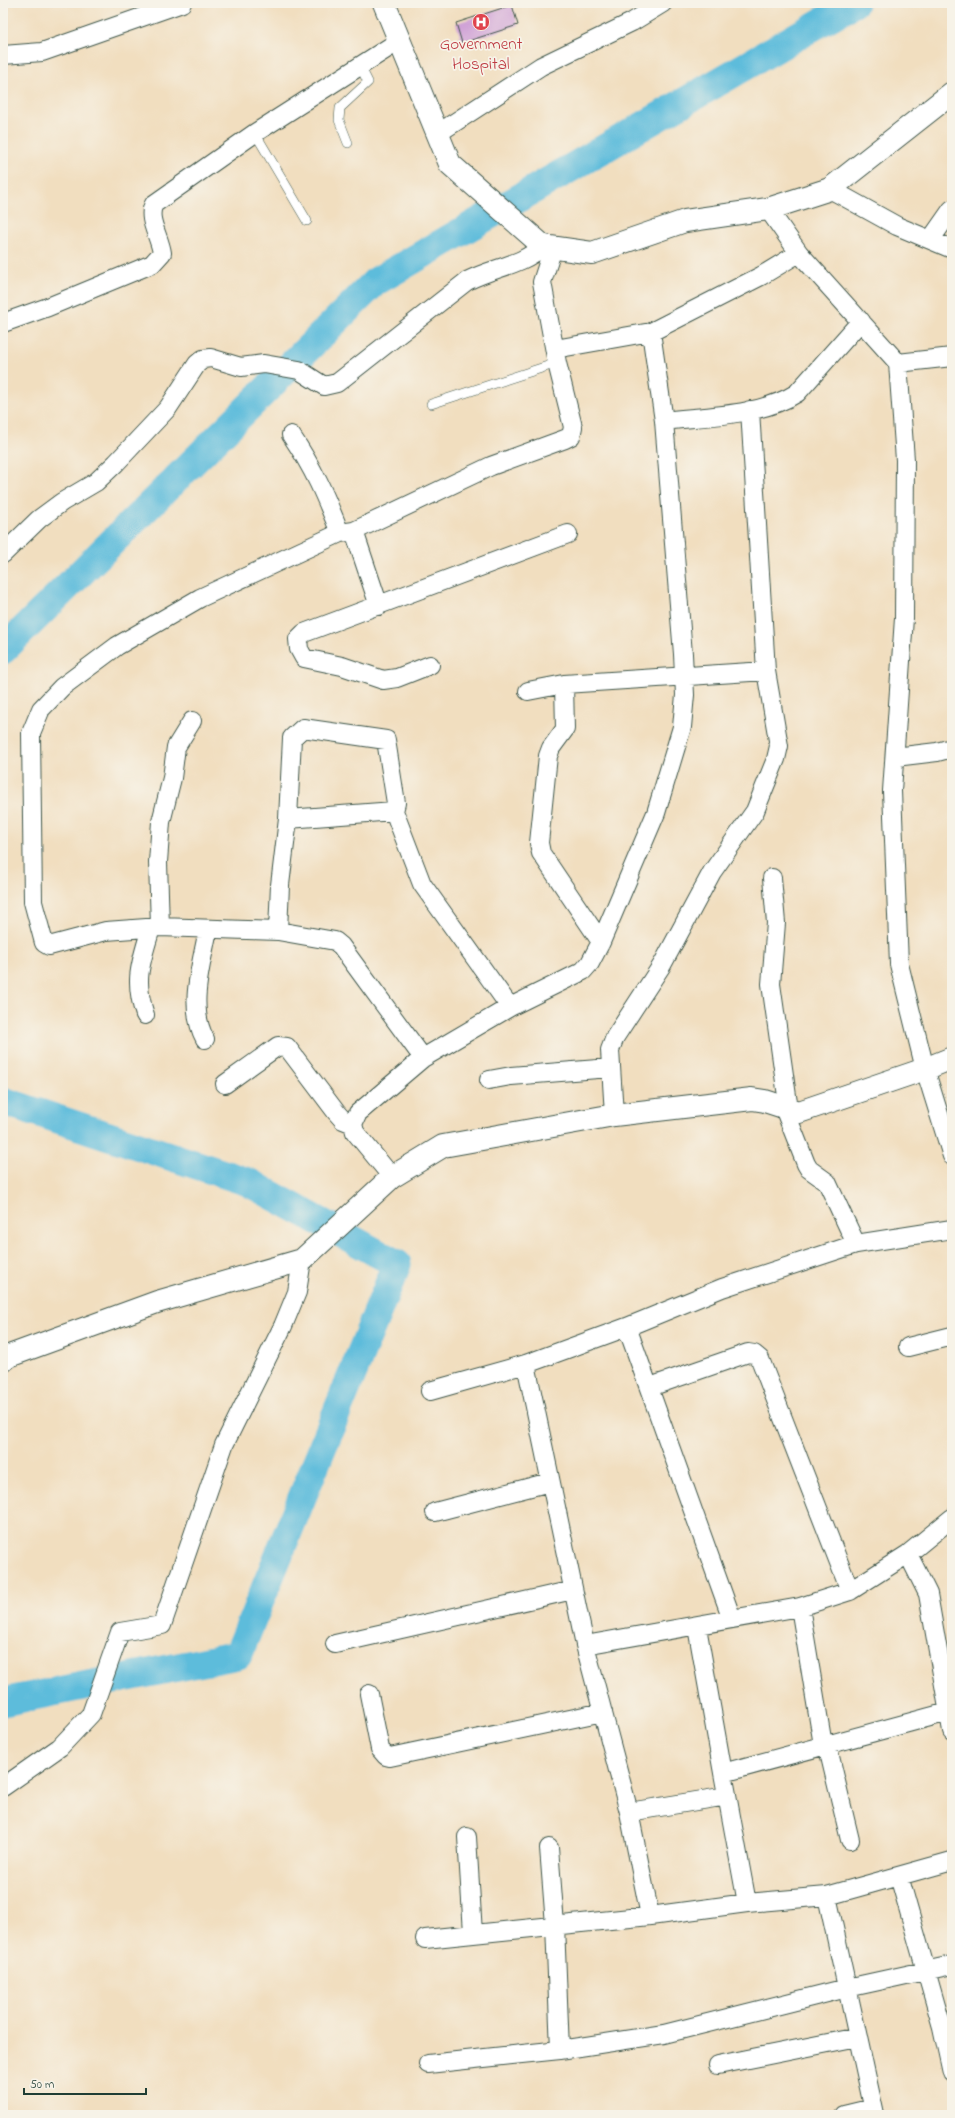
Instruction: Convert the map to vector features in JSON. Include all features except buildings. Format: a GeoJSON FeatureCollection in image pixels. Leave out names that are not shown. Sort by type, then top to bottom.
{"type":"FeatureCollection","features":[{"type":"Feature","properties":{"kind":"street"},"geometry":{"type":"LineString","coordinates":[[3,55],[42,52],[182,3]]}},
{"type":"Feature","properties":{"kind":"street"},"geometry":{"type":"LineString","coordinates":[[384,3],[450,164],[546,246],[592,253],[685,222],[768,209],[830,189],[952,93]]}},
{"type":"Feature","properties":{"kind":"street"},"geometry":{"type":"LineString","coordinates":[[438,134],[541,66],[632,22],[663,3]]}},
{"type":"Feature","properties":{"kind":"street"},"geometry":{"type":"LineString","coordinates":[[3,323],[48,307],[152,264],[162,252],[151,216],[151,210],[154,204],[255,133],[399,41]]}},
{"type":"Feature","properties":{"kind":"street"},"geometry":{"type":"LineString","coordinates":[[830,189],[897,226],[952,249]]}},
{"type":"Feature","properties":{"kind":"street"},"geometry":{"type":"LineString","coordinates":[[768,209],[799,253],[898,363],[906,460],[904,618],[892,791],[899,964],[925,1069],[952,1156]]}},
{"type":"Feature","properties":{"kind":"street"},"geometry":{"type":"LineString","coordinates":[[931,239],[952,209]]}},
{"type":"Feature","properties":{"kind":"street"},"geometry":{"type":"LineString","coordinates":[[423,1058],[341,946],[329,939],[278,931],[155,927],[106,931],[49,946],[44,943],[41,938],[33,902],[31,732],[41,709],[62,687],[116,646],[200,598],[491,466],[571,436],[573,427],[556,356],[542,282],[546,246]]}},
{"type":"Feature","properties":{"kind":"street"},"geometry":{"type":"LineString","coordinates":[[3,554],[39,519],[62,502],[96,482],[116,463],[168,408],[197,364],[203,359],[211,358],[241,367],[264,364],[289,368],[310,376],[324,386],[338,383],[467,281],[482,273],[532,256],[546,246]]}},
{"type":"Feature","properties":{"kind":"street"},"geometry":{"type":"LineString","coordinates":[[556,356],[651,332],[761,276],[799,253]]}},
{"type":"Feature","properties":{"kind":"street"},"geometry":{"type":"LineString","coordinates":[[664,421],[750,410],[787,399],[797,393],[860,321]]}},
{"type":"Feature","properties":{"kind":"street"},"geometry":{"type":"LineString","coordinates":[[386,1183],[355,1132],[353,1124],[358,1113],[423,1058],[510,1007],[583,971],[590,963],[601,942],[656,813],[665,785],[682,727],[685,696],[664,421],[651,332]]}},
{"type":"Feature","properties":{"kind":"street"},"geometry":{"type":"LineString","coordinates":[[898,363],[952,357]]}},
{"type":"Feature","properties":{"kind":"street"},"geometry":{"type":"LineString","coordinates":[[614,1115],[610,1050],[615,1037],[662,965],[712,872],[755,811],[776,759],[779,746],[766,671],[750,410]]}},
{"type":"Feature","properties":{"kind":"street"},"geometry":{"type":"LineString","coordinates":[[291,435],[310,463],[347,532],[379,606]]}},
{"type":"Feature","properties":{"kind":"street"},"geometry":{"type":"LineString","coordinates":[[430,665],[397,678],[383,680],[342,666],[309,660],[301,655],[298,639],[304,633],[568,534]]}},
{"type":"Feature","properties":{"kind":"street"},"geometry":{"type":"LineString","coordinates":[[528,691],[564,684],[684,675],[766,671]]}},
{"type":"Feature","properties":{"kind":"street"},"geometry":{"type":"LineString","coordinates":[[564,684],[565,729],[551,748],[548,756],[539,843],[541,853],[601,942]]}},
{"type":"Feature","properties":{"kind":"street"},"geometry":{"type":"LineString","coordinates":[[145,1015],[140,998],[138,982],[139,967],[155,927],[161,822],[172,778],[176,747],[192,721]]}},
{"type":"Feature","properties":{"kind":"street"},"geometry":{"type":"LineString","coordinates":[[278,931],[280,885],[288,818],[292,738],[303,728],[386,740],[396,803],[394,811],[422,884],[510,1007]]}},
{"type":"Feature","properties":{"kind":"street"},"geometry":{"type":"LineString","coordinates":[[895,758],[937,752],[952,748]]}},
{"type":"Feature","properties":{"kind":"street"},"geometry":{"type":"LineString","coordinates":[[288,818],[394,811]]}},
{"type":"Feature","properties":{"kind":"street"},"geometry":{"type":"LineString","coordinates":[[772,878],[776,923],[771,984],[787,1109],[806,1164],[810,1169],[828,1182],[856,1244]]}},
{"type":"Feature","properties":{"kind":"street"},"geometry":{"type":"LineString","coordinates":[[205,1039],[196,1020],[195,1007],[208,928]]}},
{"type":"Feature","properties":{"kind":"street"},"geometry":{"type":"LineString","coordinates":[[225,1084],[278,1046],[282,1045],[287,1047],[343,1120],[353,1124]]}},
{"type":"Feature","properties":{"kind":"street"},"geometry":{"type":"LineString","coordinates":[[3,1361],[9,1356],[157,1302],[302,1259],[386,1183],[443,1146],[614,1115],[752,1098],[765,1100],[799,1112],[925,1069],[952,1058]]}},
{"type":"Feature","properties":{"kind":"street"},"geometry":{"type":"LineString","coordinates":[[489,1080],[511,1076],[610,1068]]}},
{"type":"Feature","properties":{"kind":"street"},"geometry":{"type":"LineString","coordinates":[[430,1391],[526,1364],[627,1327],[722,1288],[856,1244],[952,1229]]}},
{"type":"Feature","properties":{"kind":"street"},"geometry":{"type":"LineString","coordinates":[[3,1787],[60,1747],[91,1714],[120,1632],[162,1625],[224,1445],[283,1326],[297,1292],[302,1259]]}},
{"type":"Feature","properties":{"kind":"street"},"geometry":{"type":"LineString","coordinates":[[627,1327],[650,1387],[732,1619]]}},
{"type":"Feature","properties":{"kind":"street"},"geometry":{"type":"LineString","coordinates":[[908,1347],[952,1336]]}},
{"type":"Feature","properties":{"kind":"street"},"geometry":{"type":"LineString","coordinates":[[650,1387],[748,1353],[754,1354],[760,1359],[850,1591]]}},
{"type":"Feature","properties":{"kind":"street"},"geometry":{"type":"LineString","coordinates":[[526,1364],[585,1645],[629,1812],[650,1916]]}},
{"type":"Feature","properties":{"kind":"street"},"geometry":{"type":"LineString","coordinates":[[435,1512],[550,1482]]}},
{"type":"Feature","properties":{"kind":"street"},"geometry":{"type":"LineString","coordinates":[[585,1645],[697,1627],[800,1607],[850,1591],[908,1554],[952,1518]]}},
{"type":"Feature","properties":{"kind":"street"},"geometry":{"type":"LineString","coordinates":[[908,1554],[928,1594],[950,1711],[952,1732]]}},
{"type":"Feature","properties":{"kind":"street"},"geometry":{"type":"LineString","coordinates":[[335,1644],[573,1590]]}},
{"type":"Feature","properties":{"kind":"street"},"geometry":{"type":"LineString","coordinates":[[800,1607],[825,1745],[850,1840]]}},
{"type":"Feature","properties":{"kind":"street"},"geometry":{"type":"LineString","coordinates":[[697,1627],[747,1903]]}},
{"type":"Feature","properties":{"kind":"street"},"geometry":{"type":"LineString","coordinates":[[369,1694],[380,1749],[386,1756],[390,1757],[603,1712]]}},
{"type":"Feature","properties":{"kind":"street"},"geometry":{"type":"LineString","coordinates":[[723,1774],[950,1711]]}},
{"type":"Feature","properties":{"kind":"street"},"geometry":{"type":"LineString","coordinates":[[629,1812],[727,1796]]}},
{"type":"Feature","properties":{"kind":"street"},"geometry":{"type":"LineString","coordinates":[[467,1837],[473,1933]]}},
{"type":"Feature","properties":{"kind":"street"},"geometry":{"type":"LineString","coordinates":[[549,1848],[555,1925],[560,2050]]}},
{"type":"Feature","properties":{"kind":"street"},"geometry":{"type":"LineString","coordinates":[[424,1939],[650,1916],[747,1903],[827,1896],[952,1861]]}},
{"type":"Feature","properties":{"kind":"street"},"geometry":{"type":"LineString","coordinates":[[899,1876],[942,2027],[952,2073]]}},
{"type":"Feature","properties":{"kind":"street"},"geometry":{"type":"LineString","coordinates":[[827,1896],[874,2112],[844,2115]]}},
{"type":"Feature","properties":{"kind":"street"},"geometry":{"type":"LineString","coordinates":[[428,2064],[560,2050],[664,2034],[847,1988],[952,1965]]}},
{"type":"Feature","properties":{"kind":"street"},"geometry":{"type":"LineString","coordinates":[[718,2065],[858,2037]]}},
{"type":"Feature","properties":{"kind":"lane"},"geometry":{"type":"LineString","coordinates":[[348,143],[338,114],[340,108],[368,82],[360,66]]}},
{"type":"Feature","properties":{"kind":"lane"},"geometry":{"type":"LineString","coordinates":[[255,133],[307,221]]}},
{"type":"Feature","properties":{"kind":"lane"},"geometry":{"type":"LineString","coordinates":[[430,404],[556,356]]}},
{"type":"Feature","properties":{"kind":"waterway"},"geometry":{"type":"LineString","coordinates":[[3,650],[375,282],[854,3]]}},
{"type":"Feature","properties":{"kind":"waterway"},"geometry":{"type":"LineString","coordinates":[[3,1101],[248,1182],[397,1264],[238,1655],[3,1702]]}},
{"type":"Feature","properties":{"kind":"place","name":"Government Hospital"},"geometry":{"type":"Point","coordinates":[481,22]}}]}
